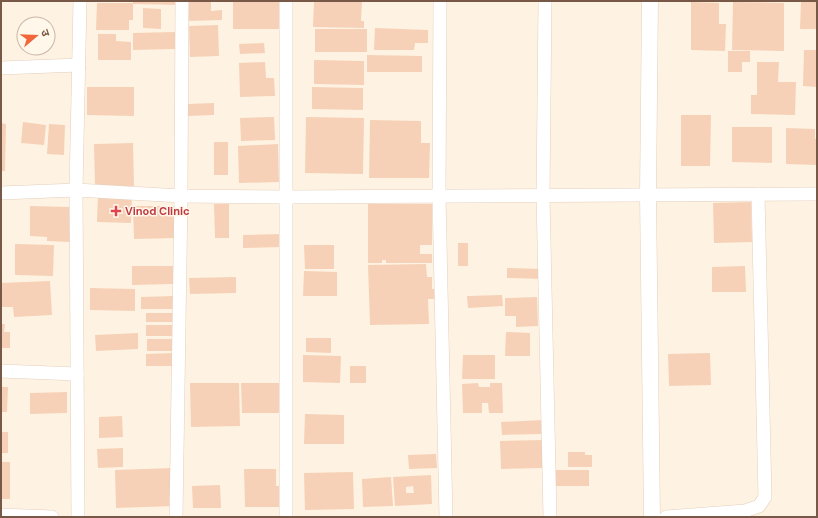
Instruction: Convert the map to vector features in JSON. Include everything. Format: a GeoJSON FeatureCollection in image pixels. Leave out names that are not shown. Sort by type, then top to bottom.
{"type":"FeatureCollection","features":[{"type":"Feature","properties":{"kind":"street"},"geometry":{"type":"LineString","coordinates":[[78,517],[76,190],[80,1]]}},
{"type":"Feature","properties":{"kind":"street"},"geometry":{"type":"LineString","coordinates":[[176,517],[181,196],[182,1]]}},
{"type":"Feature","properties":{"kind":"street"},"geometry":{"type":"LineString","coordinates":[[286,1],[286,517]]}},
{"type":"Feature","properties":{"kind":"street"},"geometry":{"type":"LineString","coordinates":[[440,1],[439,196],[446,517]]}},
{"type":"Feature","properties":{"kind":"street"},"geometry":{"type":"LineString","coordinates":[[545,1],[543,196],[550,517]]}},
{"type":"Feature","properties":{"kind":"street"},"geometry":{"type":"LineString","coordinates":[[650,1],[648,195],[652,517]]}},
{"type":"Feature","properties":{"kind":"street"},"geometry":{"type":"LineString","coordinates":[[1,68],[79,65]]}},
{"type":"Feature","properties":{"kind":"street"},"geometry":{"type":"LineString","coordinates":[[1,193],[76,190],[181,196],[285,197],[817,194]]}},
{"type":"Feature","properties":{"kind":"street"},"geometry":{"type":"LineString","coordinates":[[666,517],[745,511],[759,506],[765,497],[758,194]]}},
{"type":"Feature","properties":{"kind":"street"},"geometry":{"type":"LineString","coordinates":[[1,371],[77,374]]}},
{"type":"Feature","properties":{"kind":"street"},"geometry":{"type":"LineString","coordinates":[[9,516],[52,517]]}},
{"type":"Feature","properties":{"kind":"building"},"geometry":{"type":"Polygon","coordinates":[[[133,1],[178,1],[178,5],[133,4],[133,1]]]}},
{"type":"Feature","properties":{"kind":"building"},"geometry":{"type":"Polygon","coordinates":[[[187,1],[211,1],[211,11],[222,10],[222,20],[188,21],[187,1]]]}},
{"type":"Feature","properties":{"kind":"building"},"geometry":{"type":"Polygon","coordinates":[[[233,1],[279,1],[280,29],[233,29],[233,1]]]}},
{"type":"Feature","properties":{"kind":"building"},"geometry":{"type":"Polygon","coordinates":[[[314,1],[362,1],[361,21],[364,21],[364,28],[313,27],[314,1]]]}},
{"type":"Feature","properties":{"kind":"building"},"geometry":{"type":"Polygon","coordinates":[[[801,1],[817,1],[817,29],[800,29],[801,1]]]}},
{"type":"Feature","properties":{"kind":"building"},"geometry":{"type":"Polygon","coordinates":[[[691,2],[719,3],[719,24],[726,24],[725,51],[691,50],[691,2]]]}},
{"type":"Feature","properties":{"kind":"building"},"geometry":{"type":"Polygon","coordinates":[[[733,2],[784,3],[784,51],[732,50],[733,2]]]}},
{"type":"Feature","properties":{"kind":"building"},"geometry":{"type":"Polygon","coordinates":[[[97,3],[133,3],[133,20],[129,20],[129,30],[96,30],[97,3]]]}},
{"type":"Feature","properties":{"kind":"building"},"geometry":{"type":"Polygon","coordinates":[[[143,8],[161,9],[161,29],[143,28],[143,8]]]}},
{"type":"Feature","properties":{"kind":"building"},"geometry":{"type":"Polygon","coordinates":[[[218,25],[219,56],[190,57],[189,26],[218,25]]]}},
{"type":"Feature","properties":{"kind":"building"},"geometry":{"type":"Polygon","coordinates":[[[375,28],[428,30],[428,43],[415,43],[414,50],[374,50],[375,28]]]}},
{"type":"Feature","properties":{"kind":"building"},"geometry":{"type":"Polygon","coordinates":[[[315,29],[367,29],[367,52],[315,52],[315,29]]]}},
{"type":"Feature","properties":{"kind":"building"},"geometry":{"type":"Polygon","coordinates":[[[175,32],[175,49],[133,50],[133,33],[175,32]]]}},
{"type":"Feature","properties":{"kind":"building"},"geometry":{"type":"Polygon","coordinates":[[[98,34],[116,34],[116,41],[131,42],[131,60],[98,60],[98,34]]]}},
{"type":"Feature","properties":{"kind":"building"},"geometry":{"type":"Polygon","coordinates":[[[264,43],[265,53],[240,54],[239,44],[264,43]]]}},
{"type":"Feature","properties":{"kind":"building"},"geometry":{"type":"Polygon","coordinates":[[[804,50],[817,50],[817,87],[803,86],[804,50]]]}},
{"type":"Feature","properties":{"kind":"building"},"geometry":{"type":"Polygon","coordinates":[[[728,51],[750,51],[750,62],[742,62],[742,72],[728,72],[728,51]]]}},
{"type":"Feature","properties":{"kind":"building"},"geometry":{"type":"Polygon","coordinates":[[[367,55],[422,56],[422,72],[367,72],[367,55]]]}},
{"type":"Feature","properties":{"kind":"building"},"geometry":{"type":"Polygon","coordinates":[[[314,60],[364,61],[364,85],[314,84],[314,60]]]}},
{"type":"Feature","properties":{"kind":"building"},"geometry":{"type":"Polygon","coordinates":[[[265,62],[266,78],[274,78],[275,96],[240,97],[239,63],[265,62]]]}},
{"type":"Feature","properties":{"kind":"building"},"geometry":{"type":"Polygon","coordinates":[[[757,62],[779,62],[778,82],[796,82],[795,115],[751,114],[751,95],[757,95],[757,62]]]}},
{"type":"Feature","properties":{"kind":"building"},"geometry":{"type":"Polygon","coordinates":[[[87,87],[134,87],[134,116],[87,115],[87,87]]]}},
{"type":"Feature","properties":{"kind":"building"},"geometry":{"type":"Polygon","coordinates":[[[312,87],[363,88],[363,110],[312,109],[312,87]]]}},
{"type":"Feature","properties":{"kind":"building"},"geometry":{"type":"Polygon","coordinates":[[[214,103],[214,115],[187,116],[187,104],[214,103]]]}},
{"type":"Feature","properties":{"kind":"building"},"geometry":{"type":"Polygon","coordinates":[[[681,115],[711,115],[710,166],[681,166],[681,115]]]}},
{"type":"Feature","properties":{"kind":"building"},"geometry":{"type":"Polygon","coordinates":[[[274,117],[275,140],[241,141],[240,118],[274,117]]]}},
{"type":"Feature","properties":{"kind":"building"},"geometry":{"type":"Polygon","coordinates":[[[306,117],[364,118],[363,174],[305,173],[306,117]]]}},
{"type":"Feature","properties":{"kind":"building"},"geometry":{"type":"Polygon","coordinates":[[[370,120],[421,121],[421,143],[430,143],[429,178],[369,178],[370,120]]]}},
{"type":"Feature","properties":{"kind":"building"},"geometry":{"type":"Polygon","coordinates":[[[23,122],[46,125],[44,145],[21,143],[23,122]]]}},
{"type":"Feature","properties":{"kind":"building"},"geometry":{"type":"Polygon","coordinates":[[[1,123],[6,124],[5,171],[1,171],[1,123]]]}},
{"type":"Feature","properties":{"kind":"building"},"geometry":{"type":"Polygon","coordinates":[[[49,124],[65,125],[64,155],[47,154],[49,124]]]}},
{"type":"Feature","properties":{"kind":"building"},"geometry":{"type":"Polygon","coordinates":[[[732,127],[772,127],[772,163],[732,162],[732,127]]]}},
{"type":"Feature","properties":{"kind":"building"},"geometry":{"type":"Polygon","coordinates":[[[786,128],[815,129],[815,139],[817,139],[817,165],[786,164],[786,128]]]}},
{"type":"Feature","properties":{"kind":"building"},"geometry":{"type":"Polygon","coordinates":[[[214,142],[228,142],[228,175],[214,175],[214,142]]]}},
{"type":"Feature","properties":{"kind":"building"},"geometry":{"type":"Polygon","coordinates":[[[133,143],[134,186],[95,187],[94,144],[133,143]]]}},
{"type":"Feature","properties":{"kind":"building"},"geometry":{"type":"Polygon","coordinates":[[[278,144],[279,182],[239,183],[238,146],[278,144]]]}},
{"type":"Feature","properties":{"kind":"building"},"geometry":{"type":"Polygon","coordinates":[[[98,194],[132,195],[131,223],[97,222],[98,194]]]}},
{"type":"Feature","properties":{"kind":"building"},"geometry":{"type":"Polygon","coordinates":[[[751,202],[752,242],[714,243],[713,203],[751,202]]]}},
{"type":"Feature","properties":{"kind":"building"},"geometry":{"type":"Polygon","coordinates":[[[214,204],[229,204],[229,238],[215,238],[214,204]]]}},
{"type":"Feature","properties":{"kind":"building"},"geometry":{"type":"Polygon","coordinates":[[[368,204],[432,204],[432,245],[420,245],[420,254],[432,254],[432,263],[386,263],[386,260],[382,260],[382,263],[368,263],[368,204]]]}},
{"type":"Feature","properties":{"kind":"building"},"geometry":{"type":"Polygon","coordinates":[[[30,206],[70,207],[70,242],[47,241],[47,237],[30,236],[30,206]]]}},
{"type":"Feature","properties":{"kind":"building"},"geometry":{"type":"Polygon","coordinates":[[[133,206],[177,206],[177,238],[134,239],[133,206]]]}},
{"type":"Feature","properties":{"kind":"building"},"geometry":{"type":"Polygon","coordinates":[[[282,234],[282,247],[243,248],[243,235],[282,234]]]}},
{"type":"Feature","properties":{"kind":"building"},"geometry":{"type":"Polygon","coordinates":[[[458,243],[468,243],[468,266],[458,266],[458,243]]]}},
{"type":"Feature","properties":{"kind":"building"},"geometry":{"type":"Polygon","coordinates":[[[15,244],[54,245],[53,276],[15,275],[15,244]]]}},
{"type":"Feature","properties":{"kind":"building"},"geometry":{"type":"Polygon","coordinates":[[[304,245],[334,245],[334,269],[305,269],[304,245]]]}},
{"type":"Feature","properties":{"kind":"building"},"geometry":{"type":"Polygon","coordinates":[[[426,264],[427,277],[432,277],[432,289],[435,289],[435,299],[428,299],[429,324],[370,325],[368,265],[426,264]]]}},
{"type":"Feature","properties":{"kind":"building"},"geometry":{"type":"Polygon","coordinates":[[[132,266],[173,266],[173,284],[132,285],[132,266]]]}},
{"type":"Feature","properties":{"kind":"building"},"geometry":{"type":"Polygon","coordinates":[[[745,266],[746,292],[712,292],[712,267],[745,266]]]}},
{"type":"Feature","properties":{"kind":"building"},"geometry":{"type":"Polygon","coordinates":[[[507,268],[545,269],[544,279],[507,278],[507,268]]]}},
{"type":"Feature","properties":{"kind":"building"},"geometry":{"type":"Polygon","coordinates":[[[304,271],[337,272],[337,296],[303,296],[304,271]]]}},
{"type":"Feature","properties":{"kind":"building"},"geometry":{"type":"Polygon","coordinates":[[[236,277],[236,293],[190,294],[189,278],[236,277]]]}},
{"type":"Feature","properties":{"kind":"building"},"geometry":{"type":"Polygon","coordinates":[[[50,281],[52,315],[14,317],[13,307],[1,307],[1,283],[50,281]]]}},
{"type":"Feature","properties":{"kind":"building"},"geometry":{"type":"Polygon","coordinates":[[[90,288],[135,289],[135,311],[90,310],[90,288]]]}},
{"type":"Feature","properties":{"kind":"building"},"geometry":{"type":"Polygon","coordinates":[[[502,295],[503,306],[468,308],[467,296],[502,295]]]}},
{"type":"Feature","properties":{"kind":"building"},"geometry":{"type":"Polygon","coordinates":[[[173,296],[173,309],[141,309],[141,297],[173,296]]]}},
{"type":"Feature","properties":{"kind":"building"},"geometry":{"type":"Polygon","coordinates":[[[537,297],[538,326],[516,327],[516,316],[505,316],[505,298],[537,297]]]}},
{"type":"Feature","properties":{"kind":"building"},"geometry":{"type":"Polygon","coordinates":[[[146,313],[173,313],[173,322],[146,322],[146,313]]]}},
{"type":"Feature","properties":{"kind":"building"},"geometry":{"type":"Polygon","coordinates":[[[1,324],[5,324],[4,332],[10,332],[10,348],[1,348],[1,324]]]}},
{"type":"Feature","properties":{"kind":"building"},"geometry":{"type":"Polygon","coordinates":[[[146,325],[172,325],[172,336],[146,336],[146,325]]]}},
{"type":"Feature","properties":{"kind":"building"},"geometry":{"type":"Polygon","coordinates":[[[506,332],[530,333],[530,356],[505,356],[506,332]]]}},
{"type":"Feature","properties":{"kind":"building"},"geometry":{"type":"Polygon","coordinates":[[[138,333],[138,349],[96,351],[95,335],[138,333]]]}},
{"type":"Feature","properties":{"kind":"building"},"geometry":{"type":"Polygon","coordinates":[[[306,338],[331,338],[331,353],[306,352],[306,338]]]}},
{"type":"Feature","properties":{"kind":"building"},"geometry":{"type":"Polygon","coordinates":[[[147,339],[173,339],[173,351],[147,351],[147,339]]]}},
{"type":"Feature","properties":{"kind":"building"},"geometry":{"type":"Polygon","coordinates":[[[174,353],[174,366],[146,366],[146,354],[174,353]]]}},
{"type":"Feature","properties":{"kind":"building"},"geometry":{"type":"Polygon","coordinates":[[[710,353],[711,385],[669,386],[668,354],[710,353]]]}},
{"type":"Feature","properties":{"kind":"building"},"geometry":{"type":"Polygon","coordinates":[[[303,355],[341,356],[340,383],[303,382],[303,355]]]}},
{"type":"Feature","properties":{"kind":"building"},"geometry":{"type":"Polygon","coordinates":[[[463,355],[495,355],[495,379],[462,379],[463,355]]]}},
{"type":"Feature","properties":{"kind":"building"},"geometry":{"type":"Polygon","coordinates":[[[350,366],[366,366],[366,383],[350,383],[350,366]]]}},
{"type":"Feature","properties":{"kind":"building"},"geometry":{"type":"Polygon","coordinates":[[[190,383],[239,383],[240,426],[191,427],[190,383]]]}},
{"type":"Feature","properties":{"kind":"building"},"geometry":{"type":"Polygon","coordinates":[[[241,383],[282,383],[282,413],[242,413],[241,383]]]}},
{"type":"Feature","properties":{"kind":"building"},"geometry":{"type":"Polygon","coordinates":[[[478,383],[479,387],[490,387],[490,383],[502,383],[503,413],[489,413],[488,403],[482,403],[482,413],[463,413],[462,384],[478,383]]]}},
{"type":"Feature","properties":{"kind":"building"},"geometry":{"type":"Polygon","coordinates":[[[1,387],[8,387],[7,412],[1,412],[1,387]]]}},
{"type":"Feature","properties":{"kind":"building"},"geometry":{"type":"Polygon","coordinates":[[[67,392],[67,413],[30,414],[30,393],[67,392]]]}},
{"type":"Feature","properties":{"kind":"building"},"geometry":{"type":"Polygon","coordinates":[[[305,414],[344,415],[344,444],[304,444],[305,414]]]}},
{"type":"Feature","properties":{"kind":"building"},"geometry":{"type":"Polygon","coordinates":[[[122,416],[123,437],[99,438],[99,417],[122,416]]]}},
{"type":"Feature","properties":{"kind":"building"},"geometry":{"type":"Polygon","coordinates":[[[543,420],[543,434],[502,435],[501,422],[543,420]]]}},
{"type":"Feature","properties":{"kind":"building"},"geometry":{"type":"Polygon","coordinates":[[[1,432],[8,432],[8,453],[1,453],[1,432]]]}},
{"type":"Feature","properties":{"kind":"building"},"geometry":{"type":"Polygon","coordinates":[[[543,440],[543,468],[501,469],[500,441],[543,440]]]}},
{"type":"Feature","properties":{"kind":"building"},"geometry":{"type":"Polygon","coordinates":[[[123,448],[123,467],[98,468],[97,449],[123,448]]]}},
{"type":"Feature","properties":{"kind":"building"},"geometry":{"type":"Polygon","coordinates":[[[568,452],[585,452],[585,455],[592,455],[592,467],[568,467],[568,452]]]}},
{"type":"Feature","properties":{"kind":"building"},"geometry":{"type":"Polygon","coordinates":[[[436,454],[437,468],[409,469],[408,455],[436,454]]]}},
{"type":"Feature","properties":{"kind":"building"},"geometry":{"type":"Polygon","coordinates":[[[1,462],[10,462],[10,499],[1,499],[1,462]]]}},
{"type":"Feature","properties":{"kind":"building"},"geometry":{"type":"Polygon","coordinates":[[[172,468],[174,506],[116,508],[115,470],[172,468]]]}},
{"type":"Feature","properties":{"kind":"building"},"geometry":{"type":"Polygon","coordinates":[[[244,469],[276,469],[276,486],[282,486],[282,507],[245,507],[244,469]]]}},
{"type":"Feature","properties":{"kind":"building"},"geometry":{"type":"Polygon","coordinates":[[[553,470],[589,470],[589,486],[553,486],[553,470]]]}},
{"type":"Feature","properties":{"kind":"building"},"geometry":{"type":"Polygon","coordinates":[[[353,472],[354,509],[305,510],[304,473],[353,472]]]}},
{"type":"Feature","properties":{"kind":"building"},"geometry":{"type":"Polygon","coordinates":[[[431,475],[432,504],[395,506],[393,477],[431,475]],[[413,486],[406,487],[406,493],[414,493],[413,486]]]}},
{"type":"Feature","properties":{"kind":"building"},"geometry":{"type":"Polygon","coordinates":[[[391,477],[393,506],[363,507],[362,479],[391,477]]]}},
{"type":"Feature","properties":{"kind":"building"},"geometry":{"type":"Polygon","coordinates":[[[220,485],[221,508],[193,508],[192,486],[220,485]]]}},
{"type":"Feature","properties":{"kind":"place","name":"Vinod Clinic"},"geometry":{"type":"Point","coordinates":[116,211]}}]}
